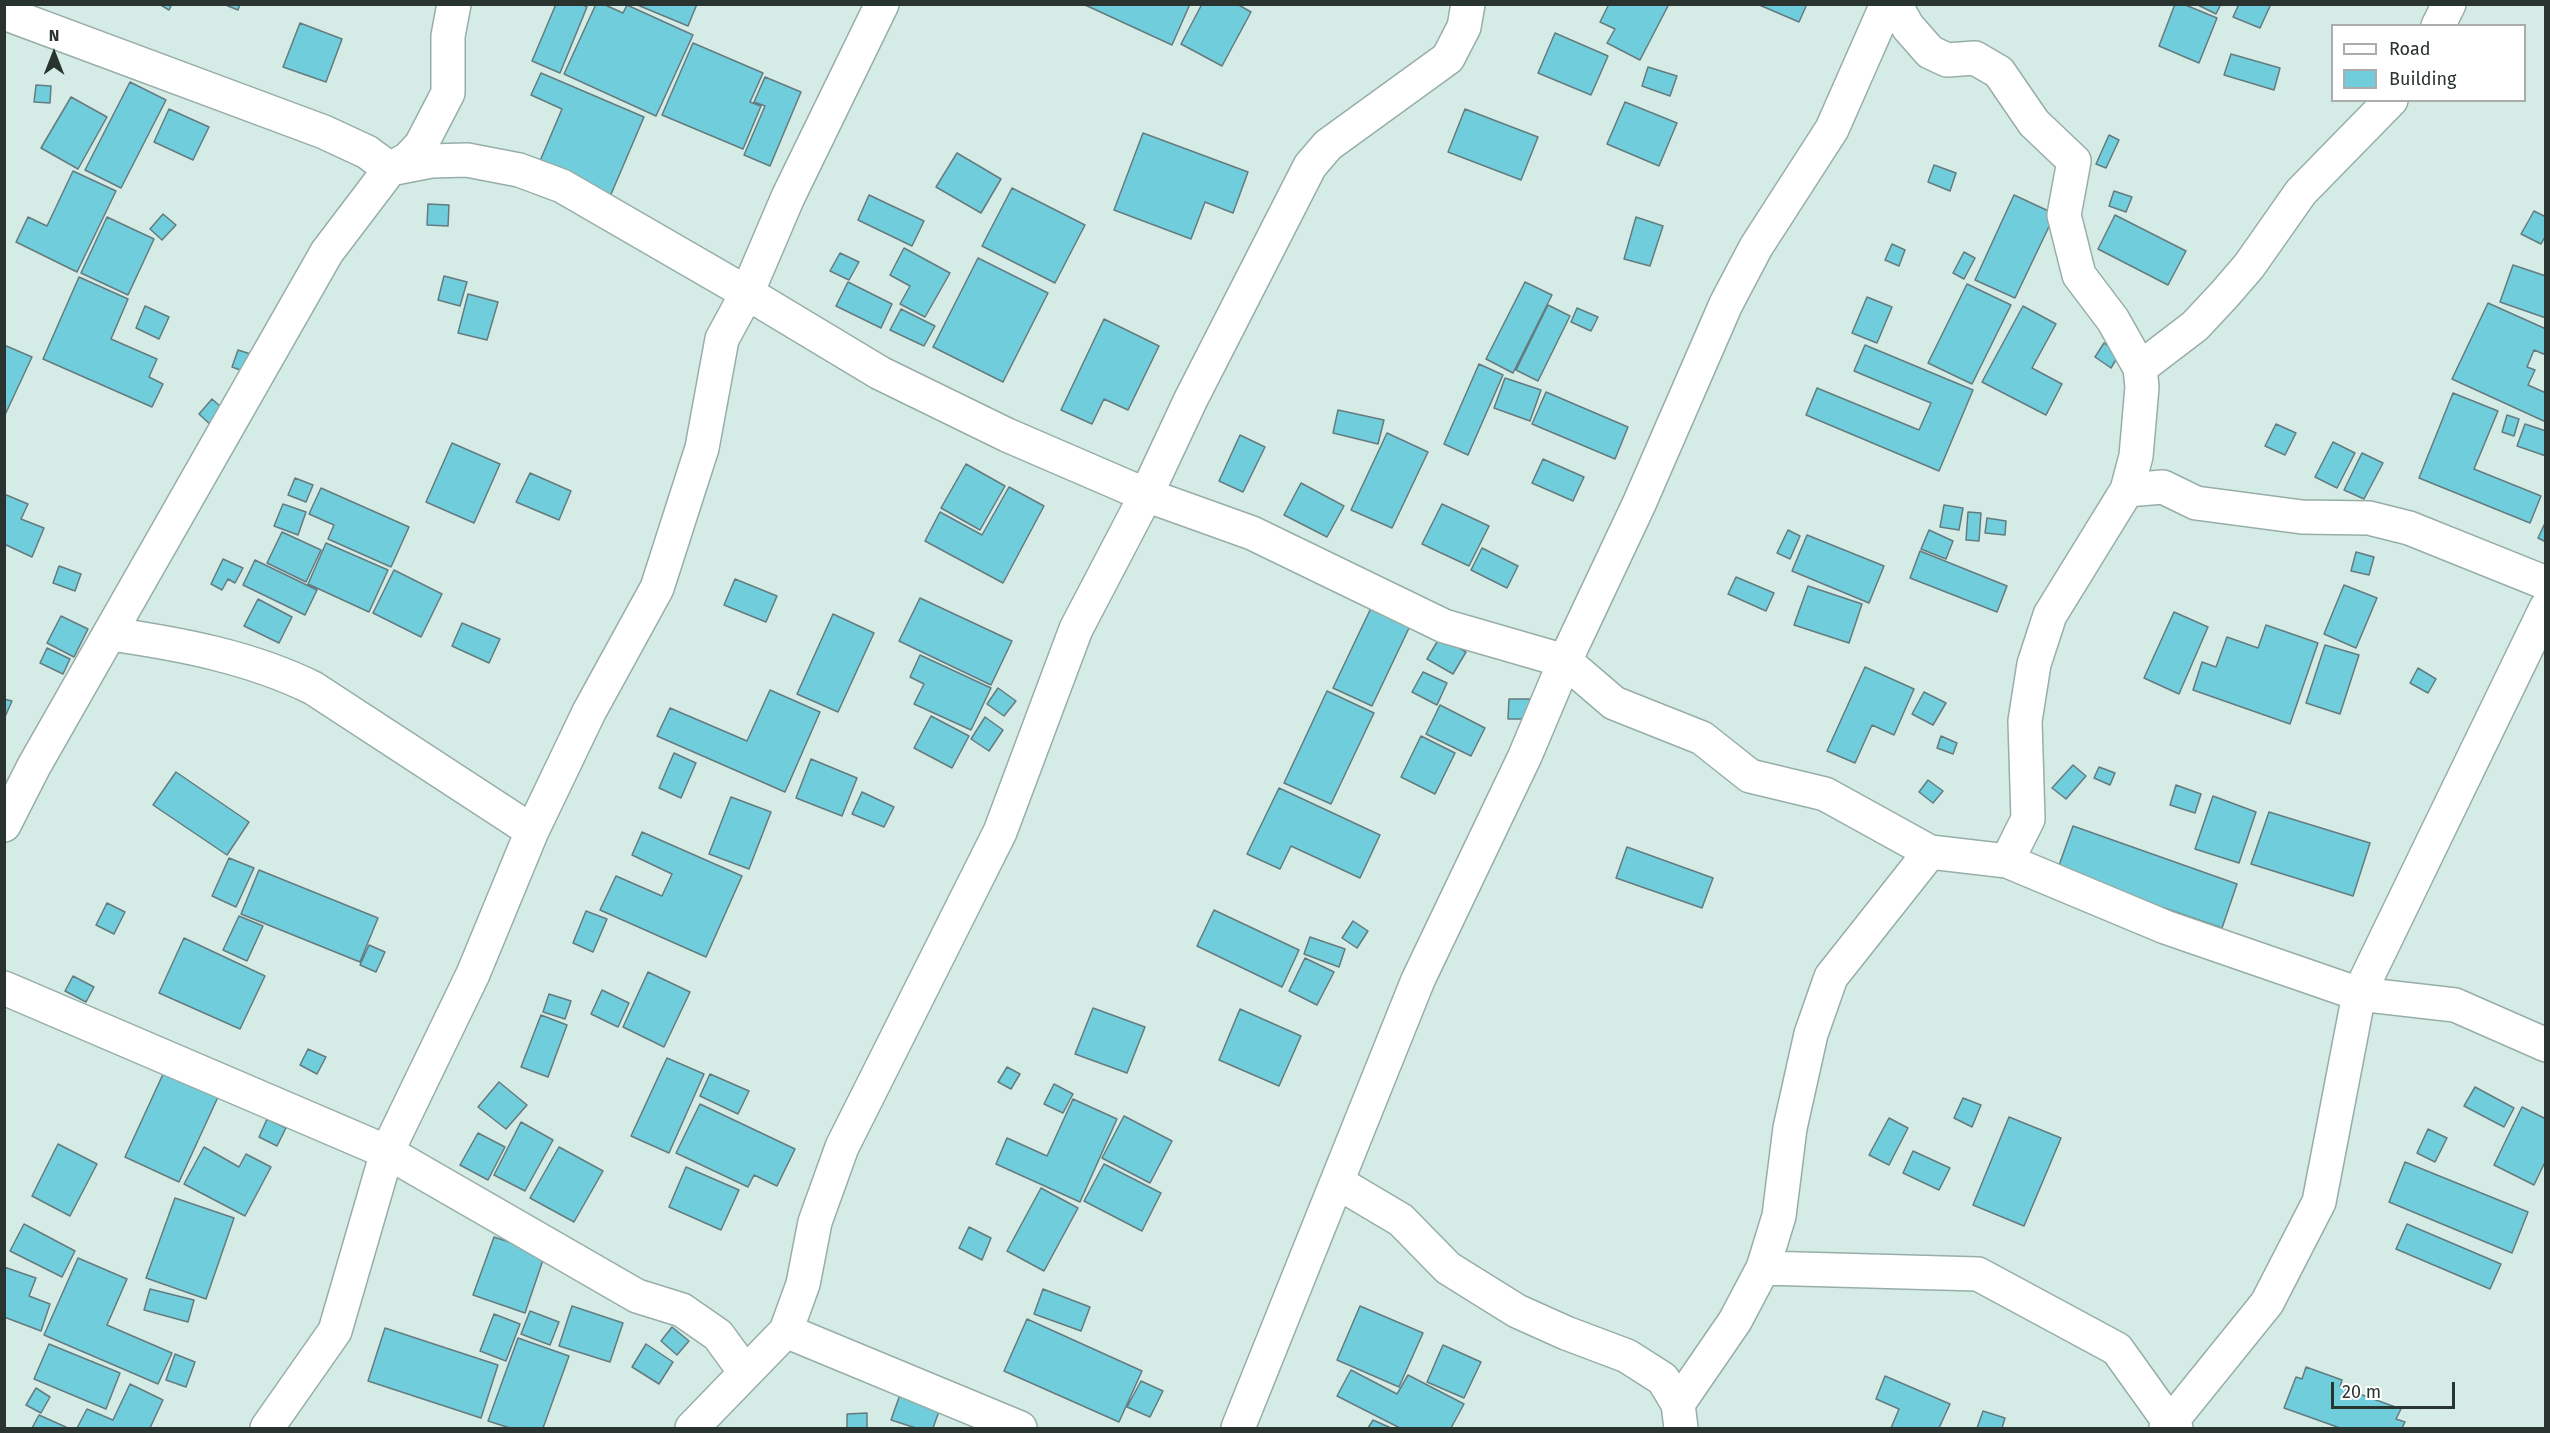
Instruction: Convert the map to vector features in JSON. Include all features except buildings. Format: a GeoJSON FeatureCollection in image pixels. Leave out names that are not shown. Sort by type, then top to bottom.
{"type":"FeatureCollection","features":[{"type":"Feature","properties":{"kind":"street"},"geometry":{"type":"LineString","coordinates":[[4,825],[34,766],[327,252],[390,169],[408,159],[421,145],[448,93],[448,36],[453,4]]}},
{"type":"Feature","properties":{"kind":"street"},"geometry":{"type":"LineString","coordinates":[[267,1428],[335,1331],[387,1152],[473,974],[532,831],[589,712],[657,588],[702,448],[722,339],[747,293],[788,197],[844,87],[882,4]]}},
{"type":"Feature","properties":{"kind":"street"},"geometry":{"type":"LineString","coordinates":[[692,1428],[786,1331],[803,1284],[815,1222],[842,1147],[1000,832],[1076,629],[1146,495],[1191,399],[1310,166],[1329,145],[1448,58],[1464,27],[1468,4]]}},
{"type":"Feature","properties":{"kind":"street"},"geometry":{"type":"LineString","coordinates":[[1238,1428],[1418,980],[1525,756],[1565,661],[1639,504],[1726,304],[1756,247],[1832,129],[1887,4]]}},
{"type":"Feature","properties":{"kind":"street"},"geometry":{"type":"LineString","coordinates":[[1895,4],[1908,27],[1930,52],[1947,60],[1975,58],[1999,72],[2034,123],[2074,161],[2064,215],[2079,275],[2114,320],[2140,368],[2142,387],[2136,456],[2127,490],[2050,615],[2041,637],[2025,721],[2028,819],[2007,861]]}},
{"type":"Feature","properties":{"kind":"street"},"geometry":{"type":"LineString","coordinates":[[2439,24],[2449,4]]}},
{"type":"Feature","properties":{"kind":"street"},"geometry":{"type":"LineString","coordinates":[[4,13],[324,132],[367,152],[390,169],[431,161],[466,160],[519,170],[562,186],[880,373],[1007,435],[1146,495],[1252,533],[1444,626],[1565,661],[1614,703],[1702,738],[1750,776],[1825,794],[1930,852],[2007,861],[2165,927],[2359,994],[2455,1005],[2546,1045]]}},
{"type":"Feature","properties":{"kind":"street"},"geometry":{"type":"LineString","coordinates":[[2140,368],[2195,326],[2249,266],[2301,192],[2389,102]]}},
{"type":"Feature","properties":{"kind":"street"},"geometry":{"type":"LineString","coordinates":[[2127,490],[2163,487],[2196,503],[2302,517],[2369,518],[2409,528],[2546,583]]}},
{"type":"Feature","properties":{"kind":"street"},"geometry":{"type":"LineString","coordinates":[[1763,1268],[1978,1274],[2117,1348],[2171,1427],[2267,1303],[2319,1202],[2359,994],[2546,608]]}},
{"type":"Feature","properties":{"kind":"street"},"geometry":{"type":"LineString","coordinates":[[111,634],[183,645],[283,673],[313,688],[532,831]]}},
{"type":"Feature","properties":{"kind":"street"},"geometry":{"type":"LineString","coordinates":[[1680,1416],[1763,1268],[1779,1216],[1790,1128],[1811,1034],[1831,977],[1930,852]]}},
{"type":"Feature","properties":{"kind":"street"},"geometry":{"type":"LineString","coordinates":[[4,988],[387,1152],[637,1296],[682,1310],[718,1335],[745,1372]]}},
{"type":"Feature","properties":{"kind":"street"},"geometry":{"type":"LineString","coordinates":[[1338,1182],[1401,1220],[1448,1268],[1517,1311],[1566,1333],[1627,1356],[1663,1379],[1680,1416]]}},
{"type":"Feature","properties":{"kind":"street"},"geometry":{"type":"LineString","coordinates":[[786,1331],[1020,1428]]}}]}
